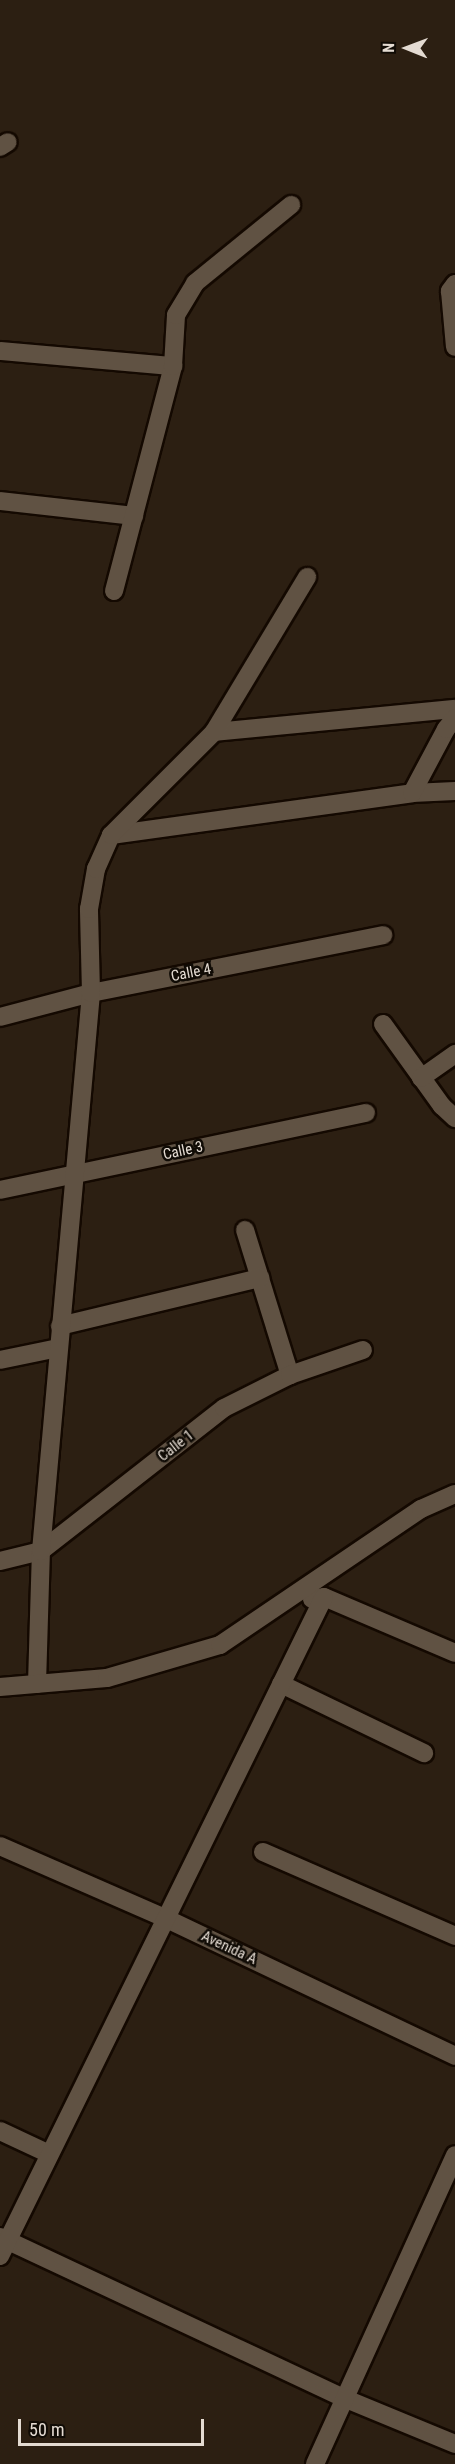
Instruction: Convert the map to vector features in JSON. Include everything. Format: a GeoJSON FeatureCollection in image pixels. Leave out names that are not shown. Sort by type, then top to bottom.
{"type":"FeatureCollection","features":[{"type":"Feature","properties":{"kind":"street"},"geometry":{"type":"LineString","coordinates":[[114,591],[173,366],[176,315],[184,297],[195,283],[291,205]]}},
{"type":"Feature","properties":{"kind":"street"},"geometry":{"type":"LineString","coordinates":[[452,288],[455,347]]}},
{"type":"Feature","properties":{"kind":"street"},"geometry":{"type":"LineString","coordinates":[[0,351],[173,366]]}},
{"type":"Feature","properties":{"kind":"street"},"geometry":{"type":"LineString","coordinates":[[0,501],[134,516]]}},
{"type":"Feature","properties":{"kind":"street"},"geometry":{"type":"LineString","coordinates":[[38,1684],[41,1551],[91,993],[89,909],[96,868],[111,836],[214,732],[307,577]]}},
{"type":"Feature","properties":{"kind":"street"},"geometry":{"type":"LineString","coordinates":[[214,732],[455,709]]}},
{"type":"Feature","properties":{"kind":"street"},"geometry":{"type":"LineString","coordinates":[[412,793],[446,729],[455,718]]}},
{"type":"Feature","properties":{"kind":"street"},"geometry":{"type":"LineString","coordinates":[[111,836],[412,793],[455,791]]}},
{"type":"Feature","properties":{"kind":"street","name":"Calle 4"},"geometry":{"type":"LineString","coordinates":[[0,1017],[91,993],[383,935]]}},
{"type":"Feature","properties":{"kind":"street"},"geometry":{"type":"LineString","coordinates":[[383,1024],[442,1106],[455,1118]]}},
{"type":"Feature","properties":{"kind":"street"},"geometry":{"type":"LineString","coordinates":[[421,1078],[455,1054]]}},
{"type":"Feature","properties":{"kind":"street","name":"Calle 3"},"geometry":{"type":"LineString","coordinates":[[0,1190],[366,1113]]}},
{"type":"Feature","properties":{"kind":"street"},"geometry":{"type":"LineString","coordinates":[[245,1230],[290,1375]]}},
{"type":"Feature","properties":{"kind":"street"},"geometry":{"type":"LineString","coordinates":[[60,1326],[260,1278]]}},
{"type":"Feature","properties":{"kind":"street"},"geometry":{"type":"LineString","coordinates":[[0,1360],[58,1348]]}},
{"type":"Feature","properties":{"kind":"street","name":"Calle 1"},"geometry":{"type":"LineString","coordinates":[[0,1561],[41,1551],[224,1408],[290,1375],[363,1350]]}},
{"type":"Feature","properties":{"kind":"street"},"geometry":{"type":"LineString","coordinates":[[0,1686],[106,1678],[219,1645],[421,1509],[455,1494]]}},
{"type":"Feature","properties":{"kind":"street"},"geometry":{"type":"LineString","coordinates":[[271,1611],[301,1600],[324,1598],[455,1653]]}},
{"type":"Feature","properties":{"kind":"street"},"geometry":{"type":"LineString","coordinates":[[324,1598],[167,1919],[2,2244],[346,2399],[455,2444]]}},
{"type":"Feature","properties":{"kind":"street"},"geometry":{"type":"LineString","coordinates":[[281,1684],[424,1752]]}},
{"type":"Feature","properties":{"kind":"street","name":"Avenida A"},"geometry":{"type":"LineString","coordinates":[[0,1846],[167,1919],[455,2056]]}},
{"type":"Feature","properties":{"kind":"street"},"geometry":{"type":"LineString","coordinates":[[264,1852],[455,1936]]}},
{"type":"Feature","properties":{"kind":"street"},"geometry":{"type":"LineString","coordinates":[[0,2131],[49,2154]]}},
{"type":"Feature","properties":{"kind":"street"},"geometry":{"type":"LineString","coordinates":[[315,2464],[455,2155]]}}]}
